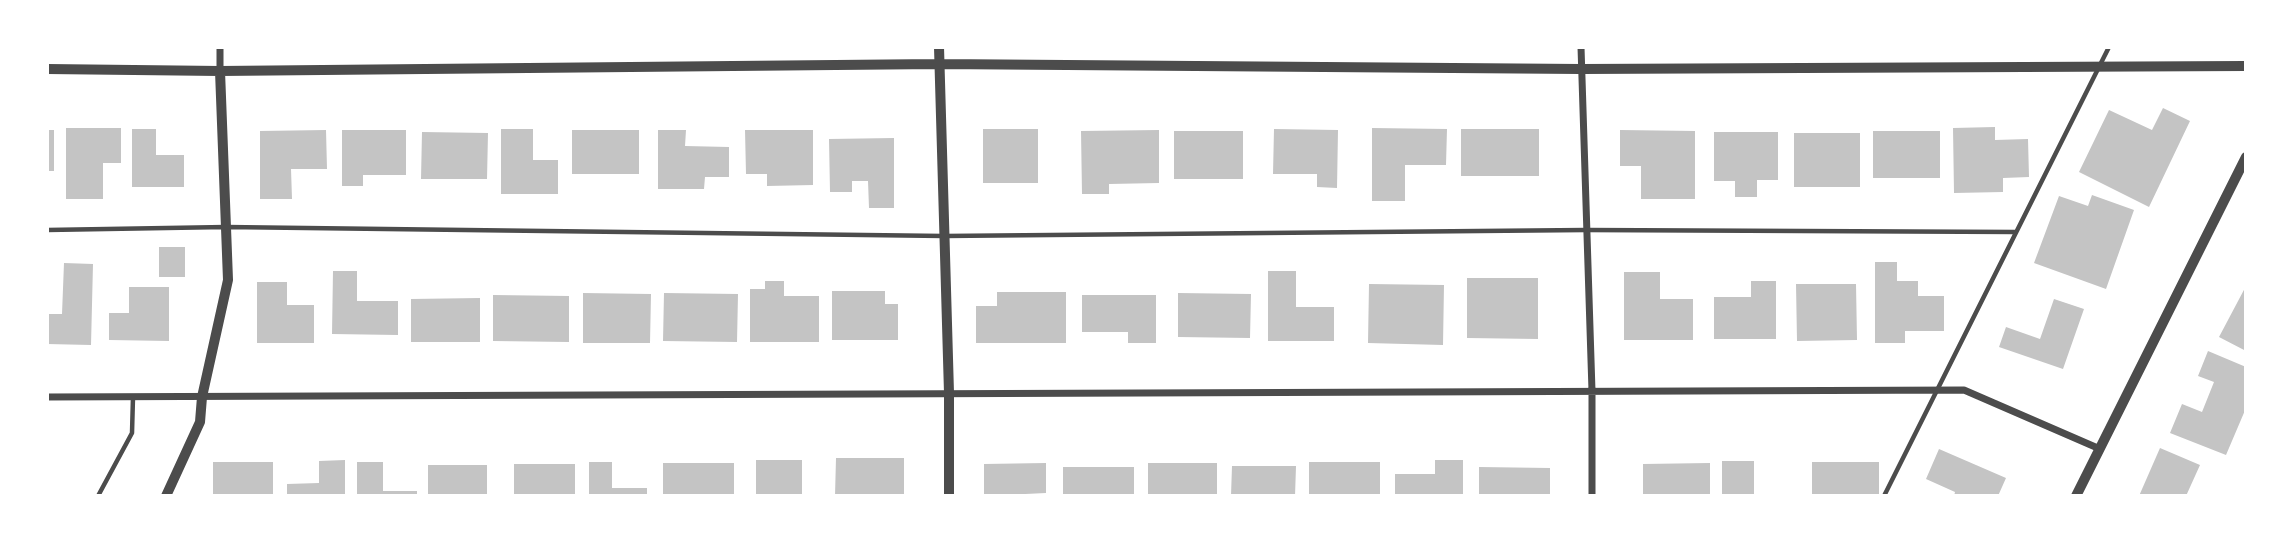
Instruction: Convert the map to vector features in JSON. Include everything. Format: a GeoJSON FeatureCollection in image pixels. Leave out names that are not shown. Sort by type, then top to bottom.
{"type":"FeatureCollection","features":[{"type":"Feature","properties":{"kind":"street"},"geometry":{"type":"LineString","coordinates":[[166,496],[200,422],[202,397],[228,280],[220,47]]}},
{"type":"Feature","properties":{"kind":"street"},"geometry":{"type":"LineString","coordinates":[[939,47],[949,393],[949,496]]}},
{"type":"Feature","properties":{"kind":"street"},"geometry":{"type":"LineString","coordinates":[[1581,47],[1592,391],[1592,496]]}},
{"type":"Feature","properties":{"kind":"street"},"geometry":{"type":"LineString","coordinates":[[47,69],[220,71],[938,64],[1581,69],[2246,66]]}},
{"type":"Feature","properties":{"kind":"street"},"geometry":{"type":"LineString","coordinates":[[2076,496],[2246,157]]}},
{"type":"Feature","properties":{"kind":"street"},"geometry":{"type":"LineString","coordinates":[[47,397],[1964,390],[2100,449]]}},
{"type":"Feature","properties":{"kind":"lane"},"geometry":{"type":"LineString","coordinates":[[1884,496],[2109,47]]}},
{"type":"Feature","properties":{"kind":"lane"},"geometry":{"type":"LineString","coordinates":[[47,230],[226,227],[944,236],[1586,230],[2016,233]]}},
{"type":"Feature","properties":{"kind":"lane"},"geometry":{"type":"LineString","coordinates":[[98,496],[132,433],[133,397]]}},
{"type":"Feature","properties":{"kind":"building"},"geometry":{"type":"Polygon","coordinates":[[[2163,108],[2190,121],[2149,207],[2079,172],[2109,110],[2152,130],[2163,108]]]}},
{"type":"Feature","properties":{"kind":"building"},"geometry":{"type":"Polygon","coordinates":[[[1995,127],[1995,140],[2028,139],[2029,177],[2003,178],[2003,192],[1954,193],[1953,128],[1995,127]]]}},
{"type":"Feature","properties":{"kind":"building"},"geometry":{"type":"Polygon","coordinates":[[[66,128],[121,128],[121,163],[103,163],[103,199],[66,199],[66,128]]]}},
{"type":"Feature","properties":{"kind":"building"},"geometry":{"type":"Polygon","coordinates":[[[1372,128],[1447,129],[1446,165],[1405,165],[1405,201],[1372,201],[1372,128]]]}},
{"type":"Feature","properties":{"kind":"building"},"geometry":{"type":"Polygon","coordinates":[[[132,129],[156,129],[156,155],[184,155],[184,187],[132,187],[132,129]]]}},
{"type":"Feature","properties":{"kind":"building"},"geometry":{"type":"Polygon","coordinates":[[[501,129],[533,129],[533,160],[558,160],[558,194],[501,194],[501,129]]]}},
{"type":"Feature","properties":{"kind":"building"},"geometry":{"type":"Polygon","coordinates":[[[983,129],[1038,129],[1038,183],[983,183],[983,129]]]}},
{"type":"Feature","properties":{"kind":"building"},"geometry":{"type":"Polygon","coordinates":[[[1274,129],[1338,130],[1337,188],[1317,187],[1317,174],[1273,174],[1274,129]]]}},
{"type":"Feature","properties":{"kind":"building"},"geometry":{"type":"Polygon","coordinates":[[[1461,129],[1539,129],[1539,176],[1461,176],[1461,129]]]}},
{"type":"Feature","properties":{"kind":"building"},"geometry":{"type":"Polygon","coordinates":[[[47,130],[54,130],[54,171],[47,171],[47,130]]]}},
{"type":"Feature","properties":{"kind":"building"},"geometry":{"type":"Polygon","coordinates":[[[326,130],[327,169],[291,169],[292,199],[260,199],[260,131],[326,130]]]}},
{"type":"Feature","properties":{"kind":"building"},"geometry":{"type":"Polygon","coordinates":[[[342,130],[406,130],[406,175],[363,175],[363,186],[342,186],[342,130]]]}},
{"type":"Feature","properties":{"kind":"building"},"geometry":{"type":"Polygon","coordinates":[[[572,130],[639,130],[639,174],[572,174],[572,130]]]}},
{"type":"Feature","properties":{"kind":"building"},"geometry":{"type":"Polygon","coordinates":[[[658,130],[686,130],[685,146],[729,147],[729,177],[705,177],[704,189],[658,189],[658,130]]]}},
{"type":"Feature","properties":{"kind":"building"},"geometry":{"type":"Polygon","coordinates":[[[745,130],[813,130],[813,185],[767,186],[767,174],[746,174],[745,130]]]}},
{"type":"Feature","properties":{"kind":"building"},"geometry":{"type":"Polygon","coordinates":[[[1159,130],[1159,183],[1109,184],[1109,194],[1082,194],[1081,131],[1159,130]]]}},
{"type":"Feature","properties":{"kind":"building"},"geometry":{"type":"Polygon","coordinates":[[[1620,130],[1695,131],[1695,199],[1641,199],[1641,166],[1620,166],[1620,130]]]}},
{"type":"Feature","properties":{"kind":"building"},"geometry":{"type":"Polygon","coordinates":[[[1174,131],[1243,131],[1243,179],[1174,179],[1174,131]]]}},
{"type":"Feature","properties":{"kind":"building"},"geometry":{"type":"Polygon","coordinates":[[[1873,131],[1940,131],[1940,178],[1873,178],[1873,131]]]}},
{"type":"Feature","properties":{"kind":"building"},"geometry":{"type":"Polygon","coordinates":[[[422,132],[488,133],[487,179],[421,179],[422,132]]]}},
{"type":"Feature","properties":{"kind":"building"},"geometry":{"type":"Polygon","coordinates":[[[1714,132],[1778,132],[1778,180],[1757,180],[1757,197],[1735,197],[1735,181],[1714,181],[1714,132]]]}},
{"type":"Feature","properties":{"kind":"building"},"geometry":{"type":"Polygon","coordinates":[[[1794,133],[1860,133],[1860,187],[1794,187],[1794,133]]]}},
{"type":"Feature","properties":{"kind":"building"},"geometry":{"type":"Polygon","coordinates":[[[894,138],[894,208],[869,208],[868,181],[852,181],[852,192],[830,192],[829,139],[894,138]]]}},
{"type":"Feature","properties":{"kind":"building"},"geometry":{"type":"Polygon","coordinates":[[[2092,195],[2134,210],[2106,289],[2034,263],[2059,196],[2088,206],[2092,195]]]}},
{"type":"Feature","properties":{"kind":"building"},"geometry":{"type":"Polygon","coordinates":[[[159,247],[185,247],[185,277],[159,277],[159,247]]]}},
{"type":"Feature","properties":{"kind":"building"},"geometry":{"type":"Polygon","coordinates":[[[1875,262],[1897,262],[1897,281],[1918,281],[1918,296],[1944,296],[1944,331],[1905,331],[1905,343],[1875,343],[1875,262]]]}},
{"type":"Feature","properties":{"kind":"building"},"geometry":{"type":"Polygon","coordinates":[[[64,263],[93,264],[91,345],[47,344],[47,314],[62,314],[64,263]]]}},
{"type":"Feature","properties":{"kind":"building"},"geometry":{"type":"Polygon","coordinates":[[[333,271],[357,271],[357,301],[398,301],[398,335],[332,334],[333,271]]]}},
{"type":"Feature","properties":{"kind":"building"},"geometry":{"type":"Polygon","coordinates":[[[1268,271],[1296,271],[1296,307],[1334,307],[1334,341],[1268,341],[1268,271]]]}},
{"type":"Feature","properties":{"kind":"building"},"geometry":{"type":"Polygon","coordinates":[[[1624,272],[1660,272],[1660,299],[1693,299],[1693,340],[1624,340],[1624,272]]]}},
{"type":"Feature","properties":{"kind":"building"},"geometry":{"type":"Polygon","coordinates":[[[1467,278],[1538,278],[1538,339],[1467,338],[1467,278]]]}},
{"type":"Feature","properties":{"kind":"building"},"geometry":{"type":"Polygon","coordinates":[[[765,281],[784,281],[784,296],[819,296],[819,342],[750,342],[750,289],[765,289],[765,281]]]}},
{"type":"Feature","properties":{"kind":"building"},"geometry":{"type":"Polygon","coordinates":[[[1751,281],[1776,281],[1776,339],[1714,339],[1714,297],[1751,297],[1751,281]]]}},
{"type":"Feature","properties":{"kind":"building"},"geometry":{"type":"Polygon","coordinates":[[[257,282],[287,282],[287,305],[314,305],[314,343],[257,343],[257,282]]]}},
{"type":"Feature","properties":{"kind":"building"},"geometry":{"type":"Polygon","coordinates":[[[1369,284],[1444,285],[1443,345],[1368,343],[1369,284]]]}},
{"type":"Feature","properties":{"kind":"building"},"geometry":{"type":"Polygon","coordinates":[[[1796,284],[1856,284],[1857,340],[1797,341],[1796,284]]]}},
{"type":"Feature","properties":{"kind":"building"},"geometry":{"type":"Polygon","coordinates":[[[2246,286],[2246,351],[2219,337],[2246,286]]]}},
{"type":"Feature","properties":{"kind":"building"},"geometry":{"type":"Polygon","coordinates":[[[129,287],[169,287],[169,341],[109,340],[109,313],[129,313],[129,287]]]}},
{"type":"Feature","properties":{"kind":"building"},"geometry":{"type":"Polygon","coordinates":[[[832,291],[885,291],[885,304],[898,304],[898,340],[832,340],[832,291]]]}},
{"type":"Feature","properties":{"kind":"building"},"geometry":{"type":"Polygon","coordinates":[[[997,292],[1066,292],[1066,343],[976,343],[976,306],[997,306],[997,292]]]}},
{"type":"Feature","properties":{"kind":"building"},"geometry":{"type":"Polygon","coordinates":[[[583,293],[651,294],[650,343],[583,343],[583,293]]]}},
{"type":"Feature","properties":{"kind":"building"},"geometry":{"type":"Polygon","coordinates":[[[664,293],[738,294],[737,342],[663,341],[664,293]]]}},
{"type":"Feature","properties":{"kind":"building"},"geometry":{"type":"Polygon","coordinates":[[[1178,293],[1251,294],[1250,338],[1178,337],[1178,293]]]}},
{"type":"Feature","properties":{"kind":"building"},"geometry":{"type":"Polygon","coordinates":[[[493,295],[569,296],[569,342],[493,341],[493,295]]]}},
{"type":"Feature","properties":{"kind":"building"},"geometry":{"type":"Polygon","coordinates":[[[1082,295],[1156,295],[1156,343],[1128,343],[1128,332],[1082,332],[1082,295]]]}},
{"type":"Feature","properties":{"kind":"building"},"geometry":{"type":"Polygon","coordinates":[[[480,298],[480,342],[411,342],[411,299],[480,298]]]}},
{"type":"Feature","properties":{"kind":"building"},"geometry":{"type":"Polygon","coordinates":[[[2054,299],[2084,309],[2063,369],[1999,347],[2006,327],[2040,339],[2054,299]]]}},
{"type":"Feature","properties":{"kind":"building"},"geometry":{"type":"Polygon","coordinates":[[[2208,351],[2246,367],[2246,408],[2226,455],[2170,433],[2182,404],[2202,412],[2214,382],[2198,376],[2208,351]]]}},
{"type":"Feature","properties":{"kind":"building"},"geometry":{"type":"Polygon","coordinates":[[[2160,448],[2200,465],[2186,496],[2139,496],[2160,448]]]}},
{"type":"Feature","properties":{"kind":"building"},"geometry":{"type":"Polygon","coordinates":[[[1939,449],[2006,478],[1998,496],[1954,496],[1955,492],[1926,479],[1939,449]]]}},
{"type":"Feature","properties":{"kind":"building"},"geometry":{"type":"Polygon","coordinates":[[[836,458],[904,458],[904,496],[835,496],[836,458]]]}},
{"type":"Feature","properties":{"kind":"building"},"geometry":{"type":"Polygon","coordinates":[[[345,460],[345,496],[287,496],[287,484],[319,483],[319,461],[345,460]]]}},
{"type":"Feature","properties":{"kind":"building"},"geometry":{"type":"Polygon","coordinates":[[[756,460],[802,460],[802,496],[756,496],[756,460]]]}},
{"type":"Feature","properties":{"kind":"building"},"geometry":{"type":"Polygon","coordinates":[[[1435,460],[1463,460],[1463,496],[1395,496],[1395,474],[1435,474],[1435,460]]]}},
{"type":"Feature","properties":{"kind":"building"},"geometry":{"type":"Polygon","coordinates":[[[1722,461],[1754,461],[1754,496],[1722,496],[1722,461]]]}},
{"type":"Feature","properties":{"kind":"building"},"geometry":{"type":"Polygon","coordinates":[[[213,462],[273,462],[273,496],[213,496],[213,462]]]}},
{"type":"Feature","properties":{"kind":"building"},"geometry":{"type":"Polygon","coordinates":[[[357,462],[383,462],[383,491],[417,491],[417,496],[357,496],[357,462]]]}},
{"type":"Feature","properties":{"kind":"building"},"geometry":{"type":"Polygon","coordinates":[[[589,462],[612,462],[612,488],[647,488],[647,496],[589,496],[589,462]]]}},
{"type":"Feature","properties":{"kind":"building"},"geometry":{"type":"Polygon","coordinates":[[[1309,462],[1380,462],[1380,496],[1309,496],[1309,462]]]}},
{"type":"Feature","properties":{"kind":"building"},"geometry":{"type":"Polygon","coordinates":[[[1812,462],[1879,462],[1879,496],[1812,496],[1812,462]]]}},
{"type":"Feature","properties":{"kind":"building"},"geometry":{"type":"Polygon","coordinates":[[[663,463],[734,463],[734,496],[663,496],[663,463]]]}},
{"type":"Feature","properties":{"kind":"building"},"geometry":{"type":"Polygon","coordinates":[[[1046,463],[1046,493],[984,496],[984,464],[1046,463]]]}},
{"type":"Feature","properties":{"kind":"building"},"geometry":{"type":"Polygon","coordinates":[[[1148,463],[1217,463],[1217,496],[1148,496],[1148,463]]]}},
{"type":"Feature","properties":{"kind":"building"},"geometry":{"type":"Polygon","coordinates":[[[1710,463],[1710,496],[1643,496],[1643,464],[1710,463]]]}},
{"type":"Feature","properties":{"kind":"building"},"geometry":{"type":"Polygon","coordinates":[[[514,464],[575,464],[575,496],[514,496],[514,464]]]}},
{"type":"Feature","properties":{"kind":"building"},"geometry":{"type":"Polygon","coordinates":[[[428,465],[487,465],[487,496],[428,496],[428,465]]]}},
{"type":"Feature","properties":{"kind":"building"},"geometry":{"type":"Polygon","coordinates":[[[1232,466],[1296,466],[1295,496],[1231,496],[1232,466]]]}},
{"type":"Feature","properties":{"kind":"building"},"geometry":{"type":"Polygon","coordinates":[[[1063,467],[1134,467],[1134,496],[1063,496],[1063,467]]]}},
{"type":"Feature","properties":{"kind":"building"},"geometry":{"type":"Polygon","coordinates":[[[1479,467],[1550,468],[1550,496],[1479,496],[1479,467]]]}}]}
